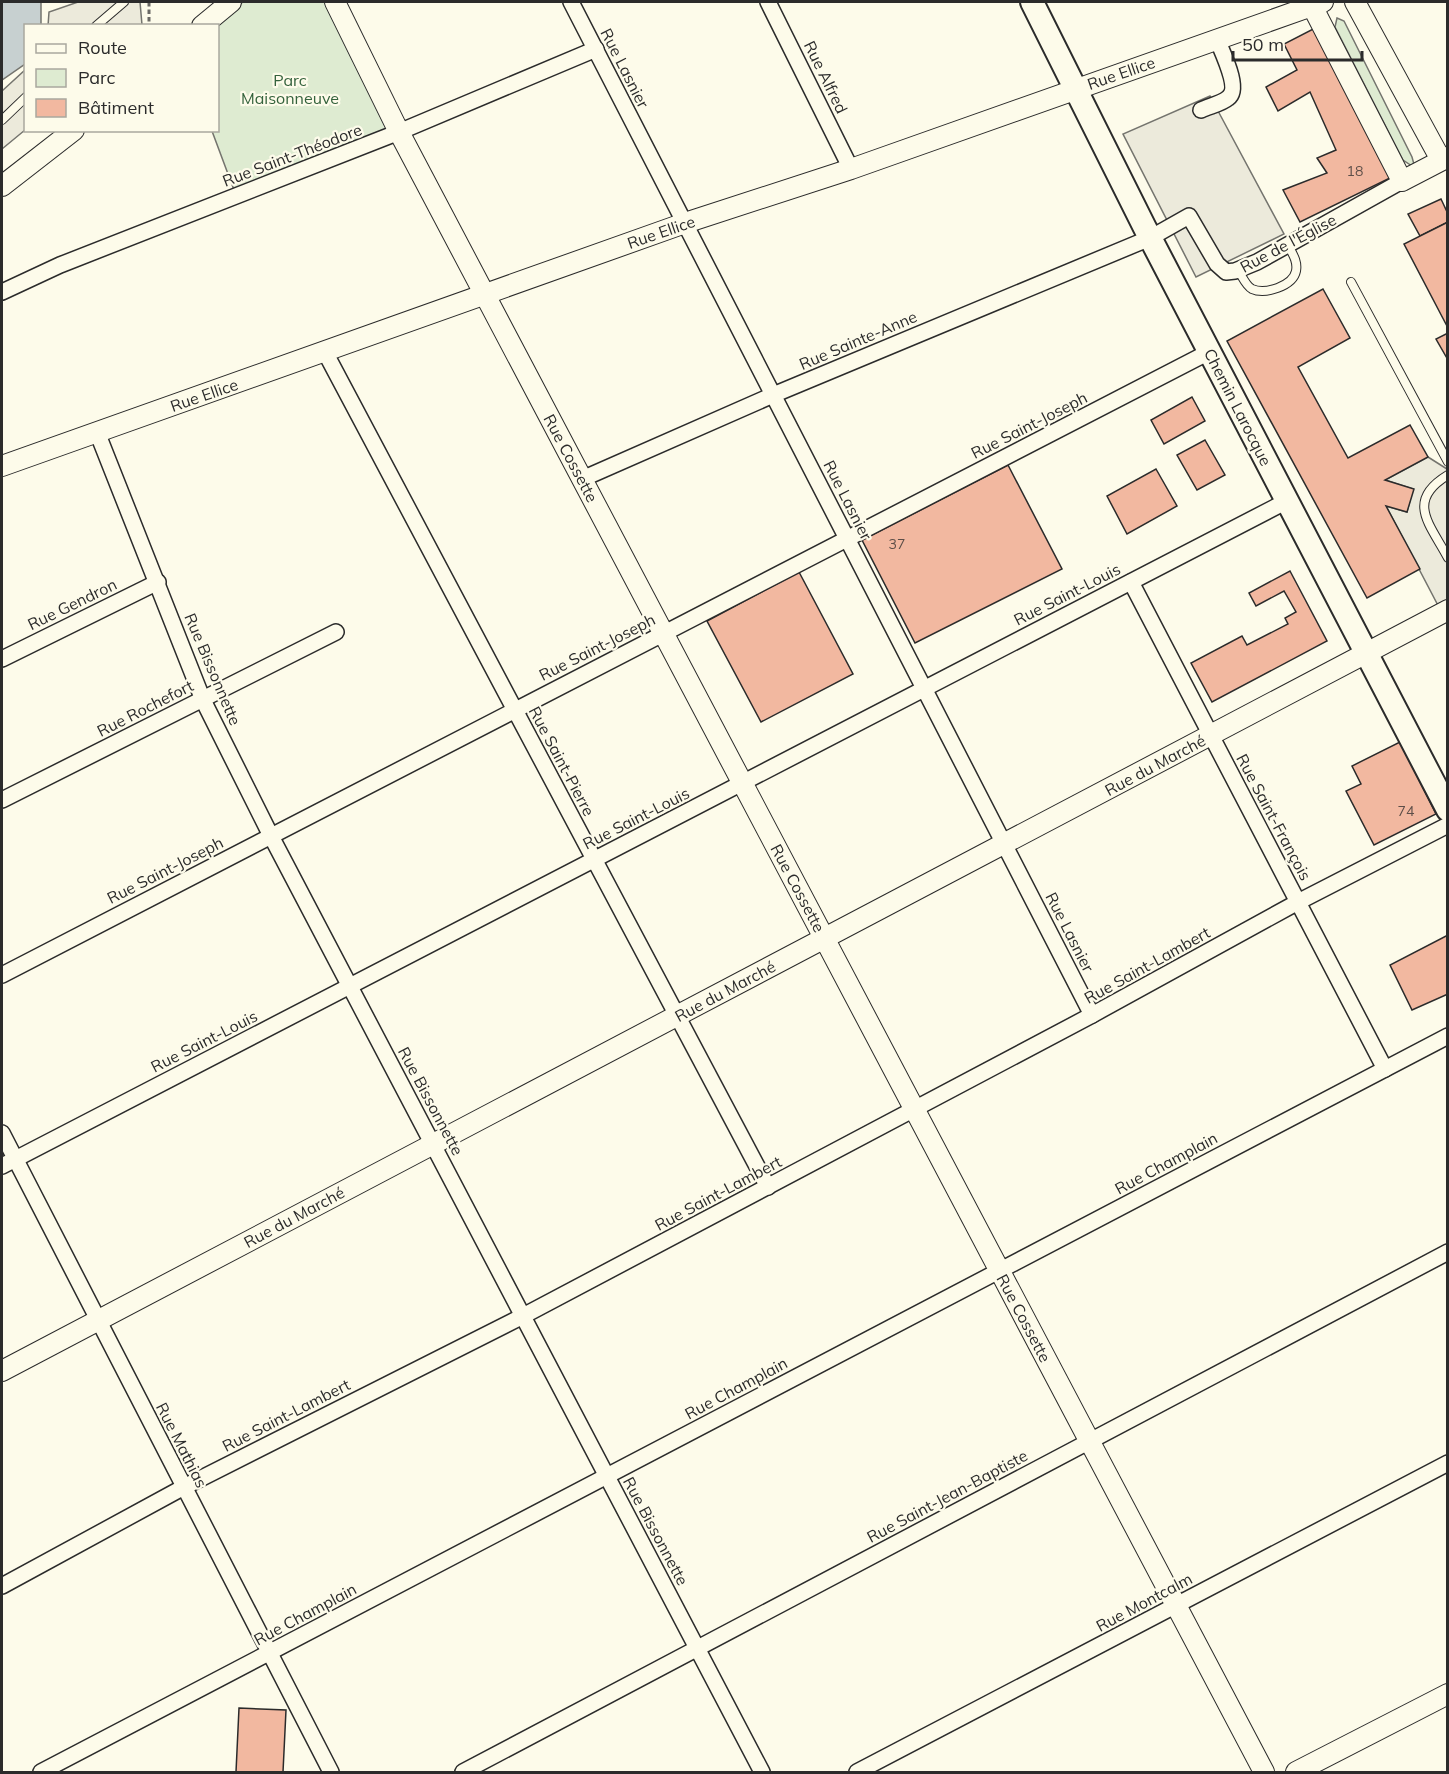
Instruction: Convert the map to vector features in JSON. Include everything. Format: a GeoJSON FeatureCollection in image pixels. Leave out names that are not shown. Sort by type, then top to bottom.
{"type":"FeatureCollection","features":[{"type":"Feature","properties":{"kind":"main road","name":"Chemin Larocque"},"geometry":{"type":"LineString","coordinates":[[1032,2],[1150,238],[1448,810]]}},
{"type":"Feature","properties":{"kind":"street","name":"Rue Cossette"},"geometry":{"type":"LineString","coordinates":[[335,2],[399,132],[1264,1773]]}},
{"type":"Feature","properties":{"kind":"street","name":"Rue Lasnier"},"geometry":{"type":"LineString","coordinates":[[571,2],[1092,1015]]}},
{"type":"Feature","properties":{"kind":"street","name":"Rue Alfred"},"geometry":{"type":"LineString","coordinates":[[768,2],[851,169]]}},
{"type":"Feature","properties":{"kind":"street"},"geometry":{"type":"LineString","coordinates":[[1355,2],[1444,159]]}},
{"type":"Feature","properties":{"kind":"street","name":"Rue Ellice"},"geometry":{"type":"LineString","coordinates":[[2,466],[685,223],[851,169],[1315,3]]}},
{"type":"Feature","properties":{"kind":"street"},"geometry":{"type":"LineString","coordinates":[[1315,3],[1402,181]]}},
{"type":"Feature","properties":{"kind":"street"},"geometry":{"type":"LineString","coordinates":[[204,24],[224,4]]}},
{"type":"Feature","properties":{"kind":"street"},"geometry":{"type":"LineString","coordinates":[[1201,110],[1230,98],[1233,92],[1234,83],[1217,39]]}},
{"type":"Feature","properties":{"kind":"street","name":"Rue Saint-Théodore"},"geometry":{"type":"LineString","coordinates":[[2,292],[60,265],[399,132],[596,49]]}},
{"type":"Feature","properties":{"kind":"street"},"geometry":{"type":"LineString","coordinates":[[2,186],[71,132]]}},
{"type":"Feature","properties":{"kind":"street","name":"Rue de l'Église"},"geometry":{"type":"LineString","coordinates":[[1150,238],[1189,216],[1217,264],[1226,272],[1238,270],[1444,159]]}},
{"type":"Feature","properties":{"kind":"street","name":"Rue Sainte-Anne"},"geometry":{"type":"LineString","coordinates":[[582,479],[773,395],[1150,238]]}},
{"type":"Feature","properties":{"kind":"street","name":"Rue Saint-Pierre"},"geometry":{"type":"LineString","coordinates":[[326,352],[768,1187]]}},
{"type":"Feature","properties":{"kind":"street","name":"Rue Saint-Joseph"},"geometry":{"type":"LineString","coordinates":[[2,975],[1209,352]]}},
{"type":"Feature","properties":{"kind":"street","name":"Rue Bissonnette"},"geometry":{"type":"LineString","coordinates":[[97,432],[203,700],[271,836],[762,1773]]}},
{"type":"Feature","properties":{"kind":"street","name":"Rue Saint-Louis"},"geometry":{"type":"LineString","coordinates":[[8,1163],[1287,501]]}},
{"type":"Feature","properties":{"kind":"street","name":"Rue Gendron"},"geometry":{"type":"LineString","coordinates":[[2,659],[158,582]]}},
{"type":"Feature","properties":{"kind":"street","name":"Rue Saint-François"},"geometry":{"type":"LineString","coordinates":[[1131,582],[1385,1069]]}},
{"type":"Feature","properties":{"kind":"street","name":"Rue du Marché"},"geometry":{"type":"LineString","coordinates":[[2,1371],[1448,610]]}},
{"type":"Feature","properties":{"kind":"street","name":"Rue Rochefort"},"geometry":{"type":"LineString","coordinates":[[2,800],[336,632]]}},
{"type":"Feature","properties":{"kind":"street","name":"Rue Saint-Lambert"},"geometry":{"type":"LineString","coordinates":[[2,1586],[184,1487],[523,1316],[1092,1015],[1298,902],[1448,825]]}},
{"type":"Feature","properties":{"kind":"street","name":"Rue Champlain"},"geometry":{"type":"LineString","coordinates":[[41,1773],[1448,1036]]}},
{"type":"Feature","properties":{"kind":"street","name":"Rue Mathias"},"geometry":{"type":"LineString","coordinates":[[2,1133],[8,1163],[98,1320],[331,1773]]}},
{"type":"Feature","properties":{"kind":"street","name":"Rue Saint-Jean-Baptiste"},"geometry":{"type":"LineString","coordinates":[[463,1773],[1448,1252]]}},
{"type":"Feature","properties":{"kind":"street","name":"Rue Montcalm"},"geometry":{"type":"LineString","coordinates":[[856,1773],[1448,1463]]}},
{"type":"Feature","properties":{"kind":"street"},"geometry":{"type":"LineString","coordinates":[[1296,1773],[1448,1694]]}},
{"type":"Feature","properties":{"kind":"lane"},"geometry":{"type":"LineString","coordinates":[[98,24],[124,2]]}},
{"type":"Feature","properties":{"kind":"lane"},"geometry":{"type":"LineString","coordinates":[[2,120],[24,99]]}},
{"type":"Feature","properties":{"kind":"lane"},"geometry":{"type":"LineString","coordinates":[[1238,270],[1250,288],[1255,290],[1272,290],[1289,283],[1296,274],[1297,262],[1288,245]]}},
{"type":"Feature","properties":{"kind":"lane"},"geometry":{"type":"LineString","coordinates":[[1351,282],[1448,462]]}},
{"type":"Feature","properties":{"kind":"lane"},"geometry":{"type":"LineString","coordinates":[[1448,475],[1432,484],[1423,498],[1423,510],[1448,558]]}},
{"type":"Feature","properties":{"kind":"path"},"geometry":{"type":"LineString","coordinates":[[149,2],[149,24]]}},
{"type":"Feature","properties":{"kind":"green space","name":"Parc Maisonneuve"},"geometry":{"type":"Polygon","coordinates":[[[243,2],[327,2],[389,128],[234,190],[212,132],[219,132],[219,24],[213,24],[243,2]]]}},
{"type":"Feature","properties":{"kind":"green space"},"geometry":{"type":"Polygon","coordinates":[[[1337,18],[1344,21],[1412,157],[1415,168],[1403,160],[1335,27],[1337,18]]]}},
{"type":"Feature","properties":{"kind":"shaded area"},"geometry":{"type":"Polygon","coordinates":[[[2,2],[41,2],[41,24],[24,24],[24,65],[2,80],[2,2]]]}},
{"type":"Feature","properties":{"kind":"shaded area"},"geometry":{"type":"Polygon","coordinates":[[[78,2],[140,2],[142,24],[48,24],[49,12],[78,2]]]}},
{"type":"Feature","properties":{"kind":"shaded area"},"geometry":{"type":"Polygon","coordinates":[[[24,71],[24,131],[2,149],[2,91],[24,71]]]}},
{"type":"Feature","properties":{"kind":"shaded area"},"geometry":{"type":"Polygon","coordinates":[[[1210,96],[1284,234],[1196,277],[1123,134],[1210,96]]]}},
{"type":"Feature","properties":{"kind":"shaded area"},"geometry":{"type":"Polygon","coordinates":[[[1428,457],[1447,469],[1448,610],[1442,613],[1386,506],[1407,512],[1413,489],[1385,480],[1428,457]]]}},
{"type":"Feature","properties":{"kind":"building"},"geometry":{"type":"Polygon","coordinates":[[[1319,26],[1390,178],[1300,222],[1283,190],[1327,173],[1317,158],[1336,150],[1310,92],[1278,111],[1266,87],[1297,70],[1284,44],[1319,26]]]}},
{"type":"Feature","properties":{"kind":"building"},"geometry":{"type":"Polygon","coordinates":[[[1441,199],[1448,214],[1448,222],[1420,236],[1408,214],[1441,199]]]}},
{"type":"Feature","properties":{"kind":"building"},"geometry":{"type":"Polygon","coordinates":[[[1448,222],[1448,328],[1404,244],[1448,222]]]}},
{"type":"Feature","properties":{"kind":"building"},"geometry":{"type":"Polygon","coordinates":[[[1323,289],[1350,338],[1298,367],[1348,458],[1410,425],[1428,457],[1385,480],[1414,489],[1407,512],[1386,506],[1420,569],[1367,598],[1227,341],[1323,289]]]}},
{"type":"Feature","properties":{"kind":"building"},"geometry":{"type":"Polygon","coordinates":[[[1448,333],[1448,360],[1436,339],[1448,333]]]}},
{"type":"Feature","properties":{"kind":"building"},"geometry":{"type":"Polygon","coordinates":[[[1192,397],[1205,421],[1164,444],[1151,420],[1192,397]]]}},
{"type":"Feature","properties":{"kind":"building"},"geometry":{"type":"Polygon","coordinates":[[[1205,440],[1225,475],[1197,490],[1177,455],[1205,440]]]}},
{"type":"Feature","properties":{"kind":"building"},"geometry":{"type":"Polygon","coordinates":[[[1008,465],[1062,569],[915,643],[862,540],[1008,465]]]}},
{"type":"Feature","properties":{"kind":"building"},"geometry":{"type":"Polygon","coordinates":[[[1156,469],[1177,506],[1127,534],[1107,496],[1156,469]]]}},
{"type":"Feature","properties":{"kind":"building"},"geometry":{"type":"Polygon","coordinates":[[[1290,571],[1327,641],[1212,702],[1191,663],[1242,636],[1247,645],[1288,624],[1285,618],[1296,612],[1284,591],[1256,606],[1249,593],[1290,571]]]}},
{"type":"Feature","properties":{"kind":"building"},"geometry":{"type":"Polygon","coordinates":[[[799,572],[853,674],[761,722],[707,621],[799,572]]]}},
{"type":"Feature","properties":{"kind":"building"},"geometry":{"type":"Polygon","coordinates":[[[1400,742],[1436,814],[1374,845],[1346,791],[1361,784],[1352,766],[1400,742]]]}},
{"type":"Feature","properties":{"kind":"building"},"geometry":{"type":"Polygon","coordinates":[[[1448,935],[1448,994],[1412,1010],[1390,965],[1448,935]]]}},
{"type":"Feature","properties":{"kind":"building"},"geometry":{"type":"Polygon","coordinates":[[[239,1708],[286,1710],[283,1772],[236,1772],[239,1708]]]}}]}
